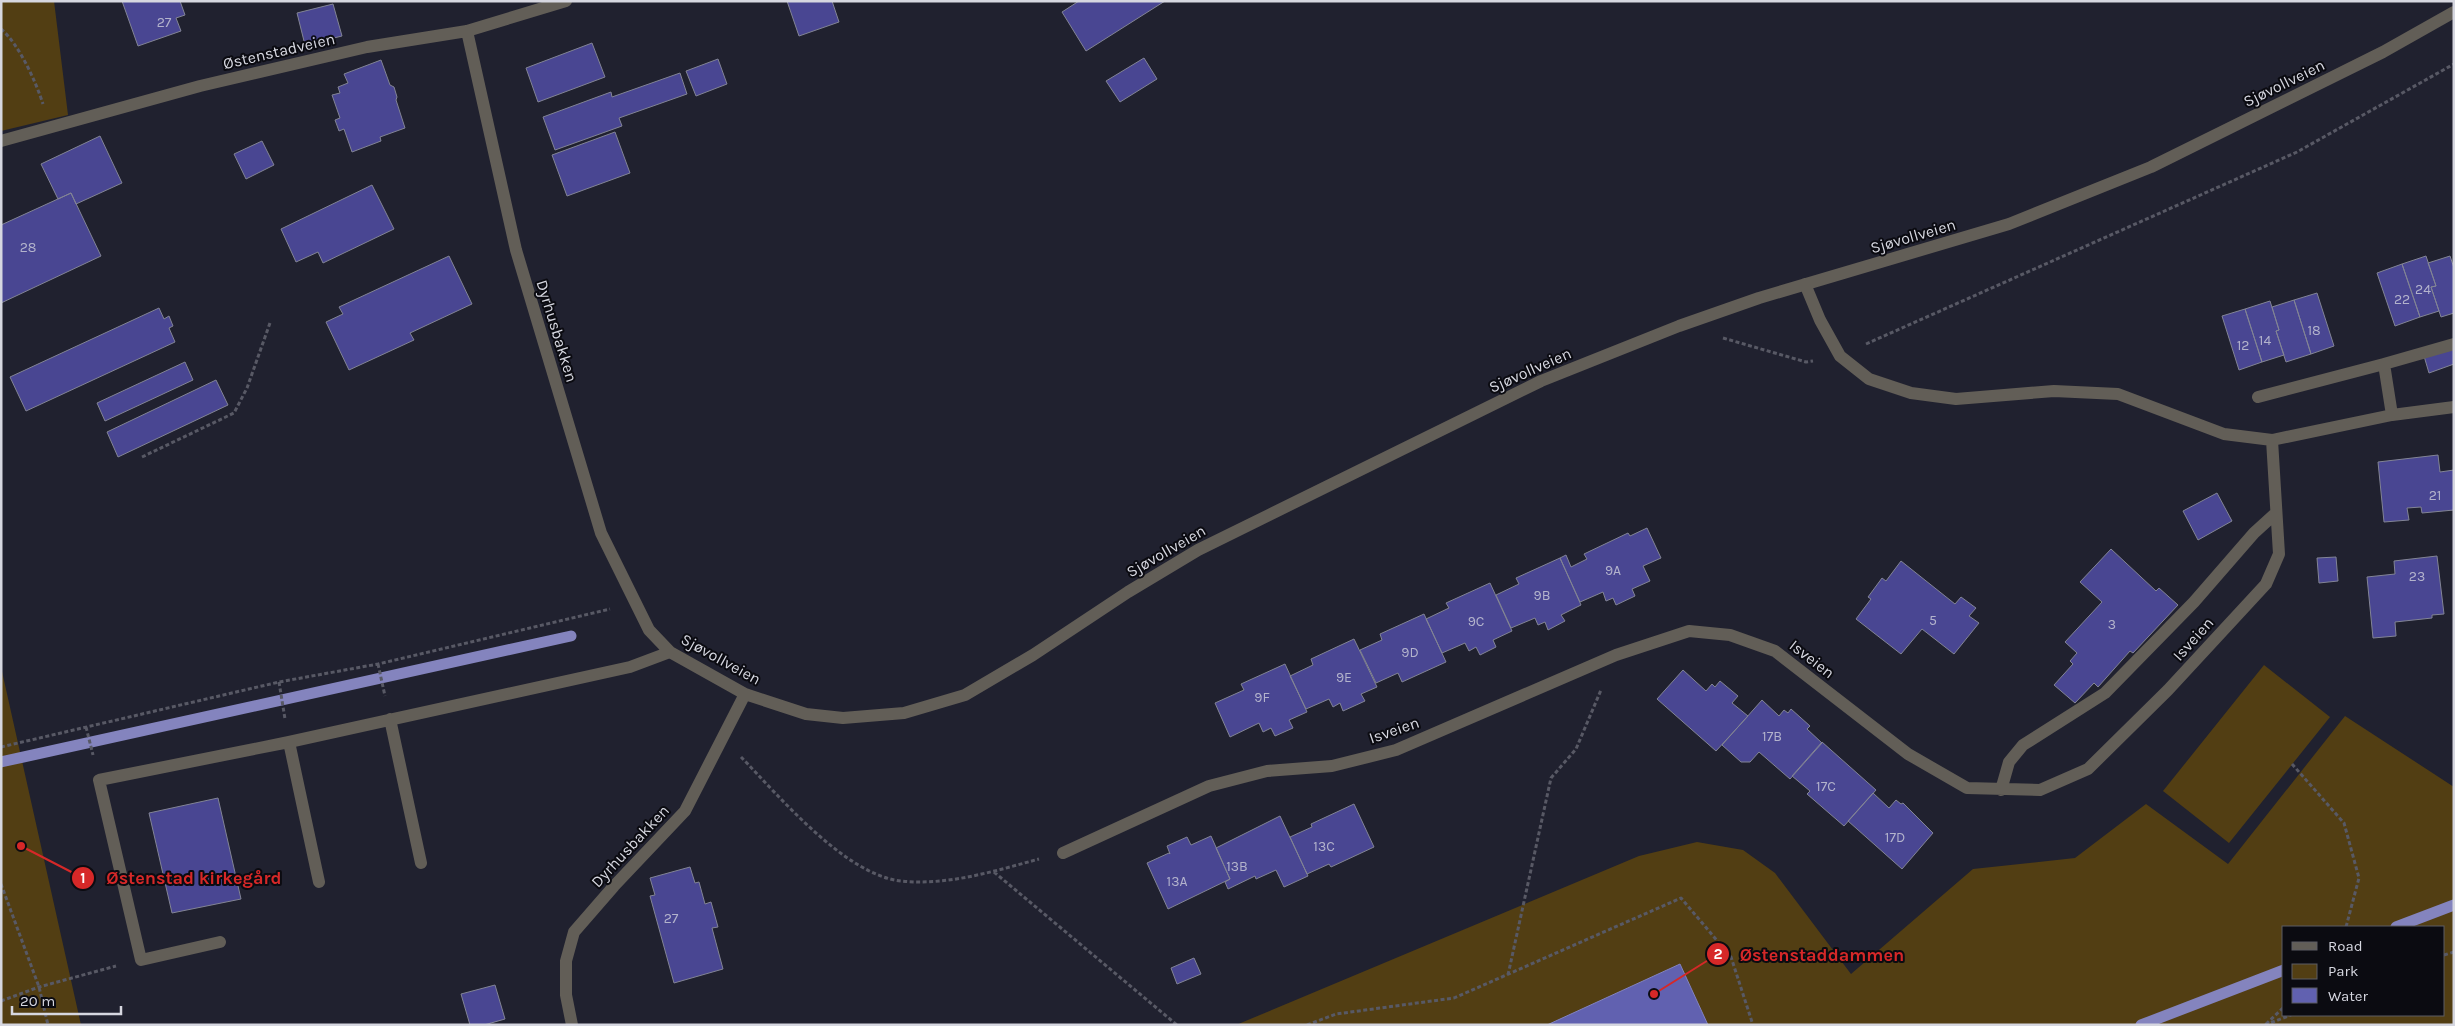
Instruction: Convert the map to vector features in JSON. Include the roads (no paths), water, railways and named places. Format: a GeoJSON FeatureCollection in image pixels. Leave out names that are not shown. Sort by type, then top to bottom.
{"type":"FeatureCollection","features":[{"type":"Feature","properties":{"kind":"street","name":"Østenstadveien"},"geometry":{"type":"LineString","coordinates":[[1,141],[51,129],[200,86],[367,47],[468,31],[566,1]]}},
{"type":"Feature","properties":{"kind":"street","name":"Sjøvollveien"},"geometry":{"type":"LineString","coordinates":[[649,630],[670,652],[745,694],[806,714],[843,718],[904,713],[965,695],[1033,655],[1128,592],[1198,550],[1541,381],[1679,326],[1805,284],[2009,224],[2151,167],[2383,52],[2454,12]]}},
{"type":"Feature","properties":{"kind":"street","name":"Dyrhusbakken"},"geometry":{"type":"LineString","coordinates":[[468,31],[516,250],[601,533],[649,630]]}},
{"type":"Feature","properties":{"kind":"street"},"geometry":{"type":"LineString","coordinates":[[1805,284],[1820,320],[1840,356],[1869,379],[1911,393],[1956,399],[2054,391],[2118,394],[2224,434],[2272,440],[2392,415],[2454,407]]}},
{"type":"Feature","properties":{"kind":"street"},"geometry":{"type":"LineString","coordinates":[[2258,397],[2454,344]]}},
{"type":"Feature","properties":{"kind":"street"},"geometry":{"type":"LineString","coordinates":[[2384,364],[2392,415]]}},
{"type":"Feature","properties":{"kind":"street","name":"Isveien"},"geometry":{"type":"LineString","coordinates":[[1063,853],[1210,786],[1267,771],[1332,766],[1396,750],[1616,655],[1689,631],[1730,635],[1775,651],[1908,754],[1967,788],[2040,790],[2088,769],[2168,690],[2266,584],[2279,554],[2272,440]]}},
{"type":"Feature","properties":{"kind":"street"},"geometry":{"type":"LineString","coordinates":[[2001,790],[2009,762],[2023,745],[2105,693],[2194,602],[2254,533],[2276,513]]}},
{"type":"Feature","properties":{"kind":"street"},"geometry":{"type":"LineString","coordinates":[[220,942],[141,960],[99,780],[289,742],[630,666],[670,652]]}},
{"type":"Feature","properties":{"kind":"street","name":"Dyrhusbakken"},"geometry":{"type":"LineString","coordinates":[[572,1025],[566,995],[566,961],[574,932],[685,810],[745,694]]}},
{"type":"Feature","properties":{"kind":"street"},"geometry":{"type":"LineString","coordinates":[[390,719],[421,863]]}},
{"type":"Feature","properties":{"kind":"street"},"geometry":{"type":"LineString","coordinates":[[289,742],[319,882]]}},
{"type":"Feature","properties":{"kind":"water"},"geometry":{"type":"Polygon","coordinates":[[[1680,964],[1708,1025],[1547,1025],[1680,964]]]}},
{"type":"Feature","properties":{"kind":"waterway"},"geometry":{"type":"LineString","coordinates":[[1,762],[571,636]]}},
{"type":"Feature","properties":{"kind":"waterway"},"geometry":{"type":"LineString","coordinates":[[2399,926],[2454,905]]}},
{"type":"Feature","properties":{"kind":"waterway"},"geometry":{"type":"LineString","coordinates":[[2141,1025],[2282,971]]}},
{"type":"Feature","properties":{"kind":"place","name":"Østenstad kirkegård"},"geometry":{"type":"Point","coordinates":[21,846]}},
{"type":"Feature","properties":{"kind":"place","name":"Østenstaddammen"},"geometry":{"type":"Point","coordinates":[1654,994]}}]}
